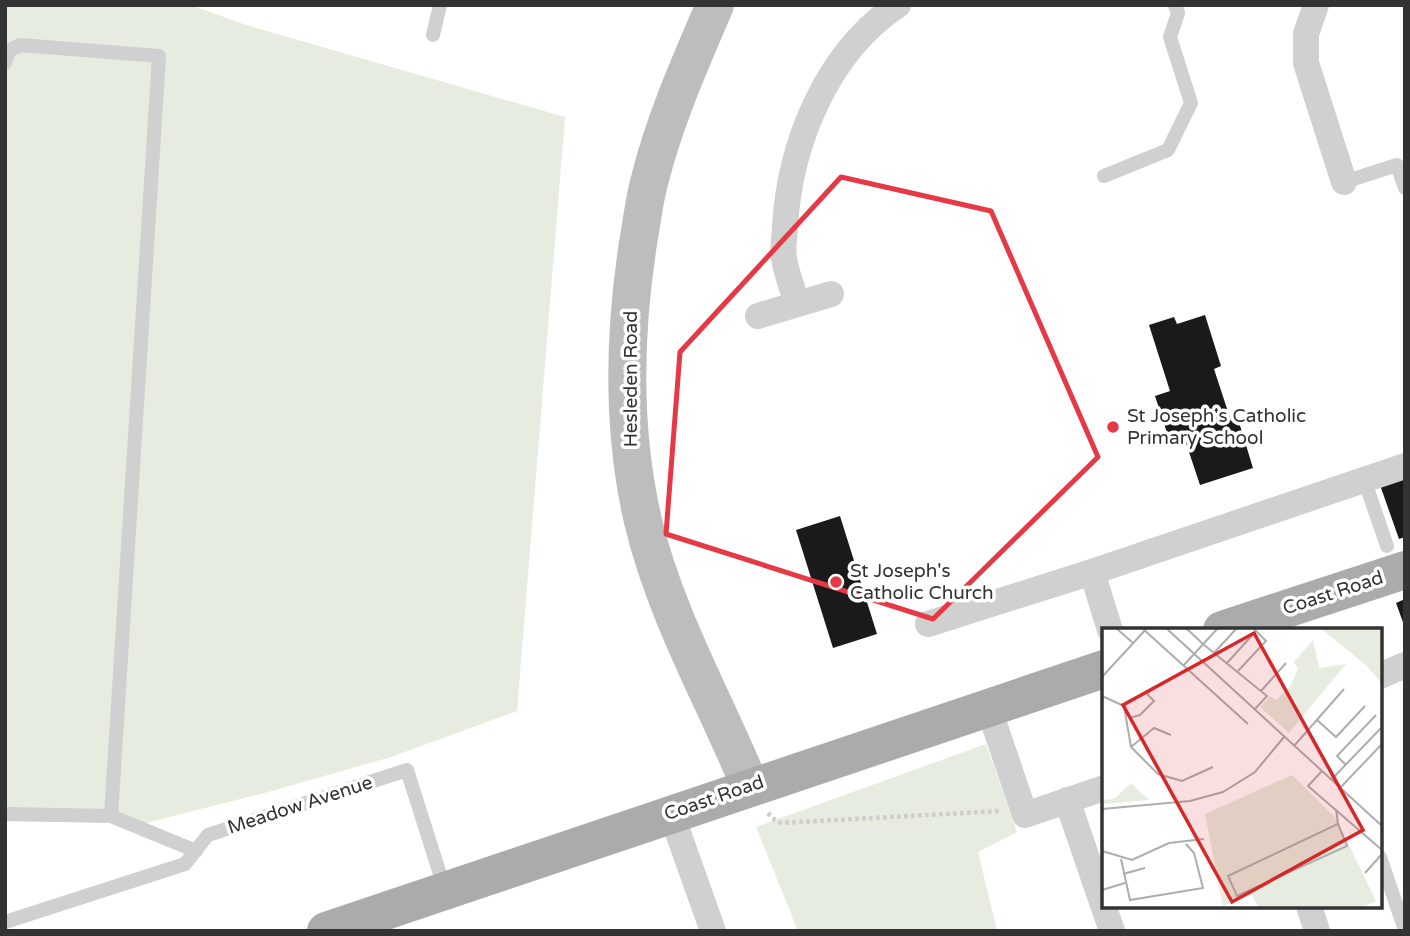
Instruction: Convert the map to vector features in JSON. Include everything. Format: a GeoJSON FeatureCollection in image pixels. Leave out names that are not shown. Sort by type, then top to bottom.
{"type":"FeatureCollection","features":[{"type":"Feature","properties":{"kind":"main road","name":"Hesleden Road"},"geometry":{"type":"LineString","coordinates":[[715,5],[683,79],[650,179],[632,282],[627,353],[629,448],[644,522],[670,605],[750,786]]}},
{"type":"Feature","properties":{"kind":"main road","name":"Coast Road"},"geometry":{"type":"LineString","coordinates":[[1227,628],[1396,558]]}},
{"type":"Feature","properties":{"kind":"main road","name":"Coast Road"},"geometry":{"type":"LineString","coordinates":[[326,931],[374,923],[445,890],[1102,669]]}},
{"type":"Feature","properties":{"kind":"street"},"geometry":{"type":"LineString","coordinates":[[797,304],[784,257],[786,207],[797,155],[818,96],[848,51],[898,5]]}},
{"type":"Feature","properties":{"kind":"street"},"geometry":{"type":"LineString","coordinates":[[1316,5],[1306,34],[1306,63],[1344,182]]}},
{"type":"Feature","properties":{"kind":"street"},"geometry":{"type":"LineString","coordinates":[[758,316],[831,294]]}},
{"type":"Feature","properties":{"kind":"street"},"geometry":{"type":"LineString","coordinates":[[928,624],[1405,466]]}},
{"type":"Feature","properties":{"kind":"street"},"geometry":{"type":"LineString","coordinates":[[1091,572],[1109,628]]}},
{"type":"Feature","properties":{"kind":"street"},"geometry":{"type":"LineString","coordinates":[[1382,676],[1405,665]]}},
{"type":"Feature","properties":{"kind":"street"},"geometry":{"type":"LineString","coordinates":[[988,706],[1025,815],[1102,789]]}},
{"type":"Feature","properties":{"kind":"street"},"geometry":{"type":"LineString","coordinates":[[1067,800],[1102,902]]}},
{"type":"Feature","properties":{"kind":"street"},"geometry":{"type":"LineString","coordinates":[[671,813],[713,931]]}},
{"type":"Feature","properties":{"kind":"street"},"geometry":{"type":"LineString","coordinates":[[1104,908],[1112,931]]}},
{"type":"Feature","properties":{"kind":"street"},"geometry":{"type":"LineString","coordinates":[[1310,908],[1317,931]]}},
{"type":"Feature","properties":{"kind":"lane"},"geometry":{"type":"LineString","coordinates":[[433,35],[440,5]]}},
{"type":"Feature","properties":{"kind":"lane"},"geometry":{"type":"LineString","coordinates":[[1104,176],[1168,150],[1191,103],[1170,37],[1178,13],[1175,5]]}},
{"type":"Feature","properties":{"kind":"lane"},"geometry":{"type":"LineString","coordinates":[[5,63],[9,51],[20,46],[159,56],[141,350],[129,492],[111,816]]}},
{"type":"Feature","properties":{"kind":"lane"},"geometry":{"type":"LineString","coordinates":[[1344,182],[1397,165],[1405,188]]}},
{"type":"Feature","properties":{"kind":"lane"},"geometry":{"type":"LineString","coordinates":[[1364,480],[1396,558]]}},
{"type":"Feature","properties":{"kind":"lane","name":"Meadow Avenue"},"geometry":{"type":"LineString","coordinates":[[5,922],[185,864],[208,835],[407,770],[445,890]]}},
{"type":"Feature","properties":{"kind":"lane"},"geometry":{"type":"LineString","coordinates":[[5,814],[111,816],[195,851]]}},
{"type":"Feature","properties":{"kind":"lane"},"geometry":{"type":"LineString","coordinates":[[1382,863],[1405,930]]}},
{"type":"Feature","properties":{"kind":"path"},"geometry":{"type":"LineString","coordinates":[[750,786],[772,818],[781,822],[1001,811],[1022,806]]}},
{"type":"Feature","properties":{"kind":"highlighted area"},"geometry":{"type":"Polygon","coordinates":[[[841,177],[991,211],[1098,457],[933,619],[666,534],[680,352],[841,177]]]}},
{"type":"Feature","properties":{"kind":"shaded area"},"geometry":{"type":"Polygon","coordinates":[[[5,5],[191,5],[246,25],[565,117],[517,711],[391,757],[146,823],[5,821],[5,5]]]}},
{"type":"Feature","properties":{"kind":"shaded area"},"geometry":{"type":"Polygon","coordinates":[[[986,744],[1017,832],[978,852],[997,931],[798,931],[756,827],[986,744]]]}},
{"type":"Feature","properties":{"kind":"building"},"geometry":{"type":"Polygon","coordinates":[[[1205,315],[1221,366],[1214,369],[1231,421],[1238,419],[1253,468],[1200,485],[1182,431],[1168,436],[1155,396],[1170,391],[1149,325],[1174,317],[1177,324],[1205,315]]]}},
{"type":"Feature","properties":{"kind":"building"},"geometry":{"type":"Polygon","coordinates":[[[1405,476],[1405,537],[1399,539],[1380,485],[1405,476]]]}},
{"type":"Feature","properties":{"kind":"building","name":"St Joseph's Catholic Church"},"geometry":{"type":"Polygon","coordinates":[[[840,516],[877,634],[833,648],[796,530],[840,516]]]}},
{"type":"Feature","properties":{"kind":"building"},"geometry":{"type":"Polygon","coordinates":[[[1405,599],[1405,625],[1404,625],[1396,603],[1405,599]]]}},
{"type":"Feature","properties":{"kind":"place","name":"St Joseph's Catholic Primary School"},"geometry":{"type":"Point","coordinates":[1113,427]}},
{"type":"Feature","properties":{"kind":"place","name":"St Joseph's Catholic Church"},"geometry":{"type":"Point","coordinates":[836,582]}}]}
